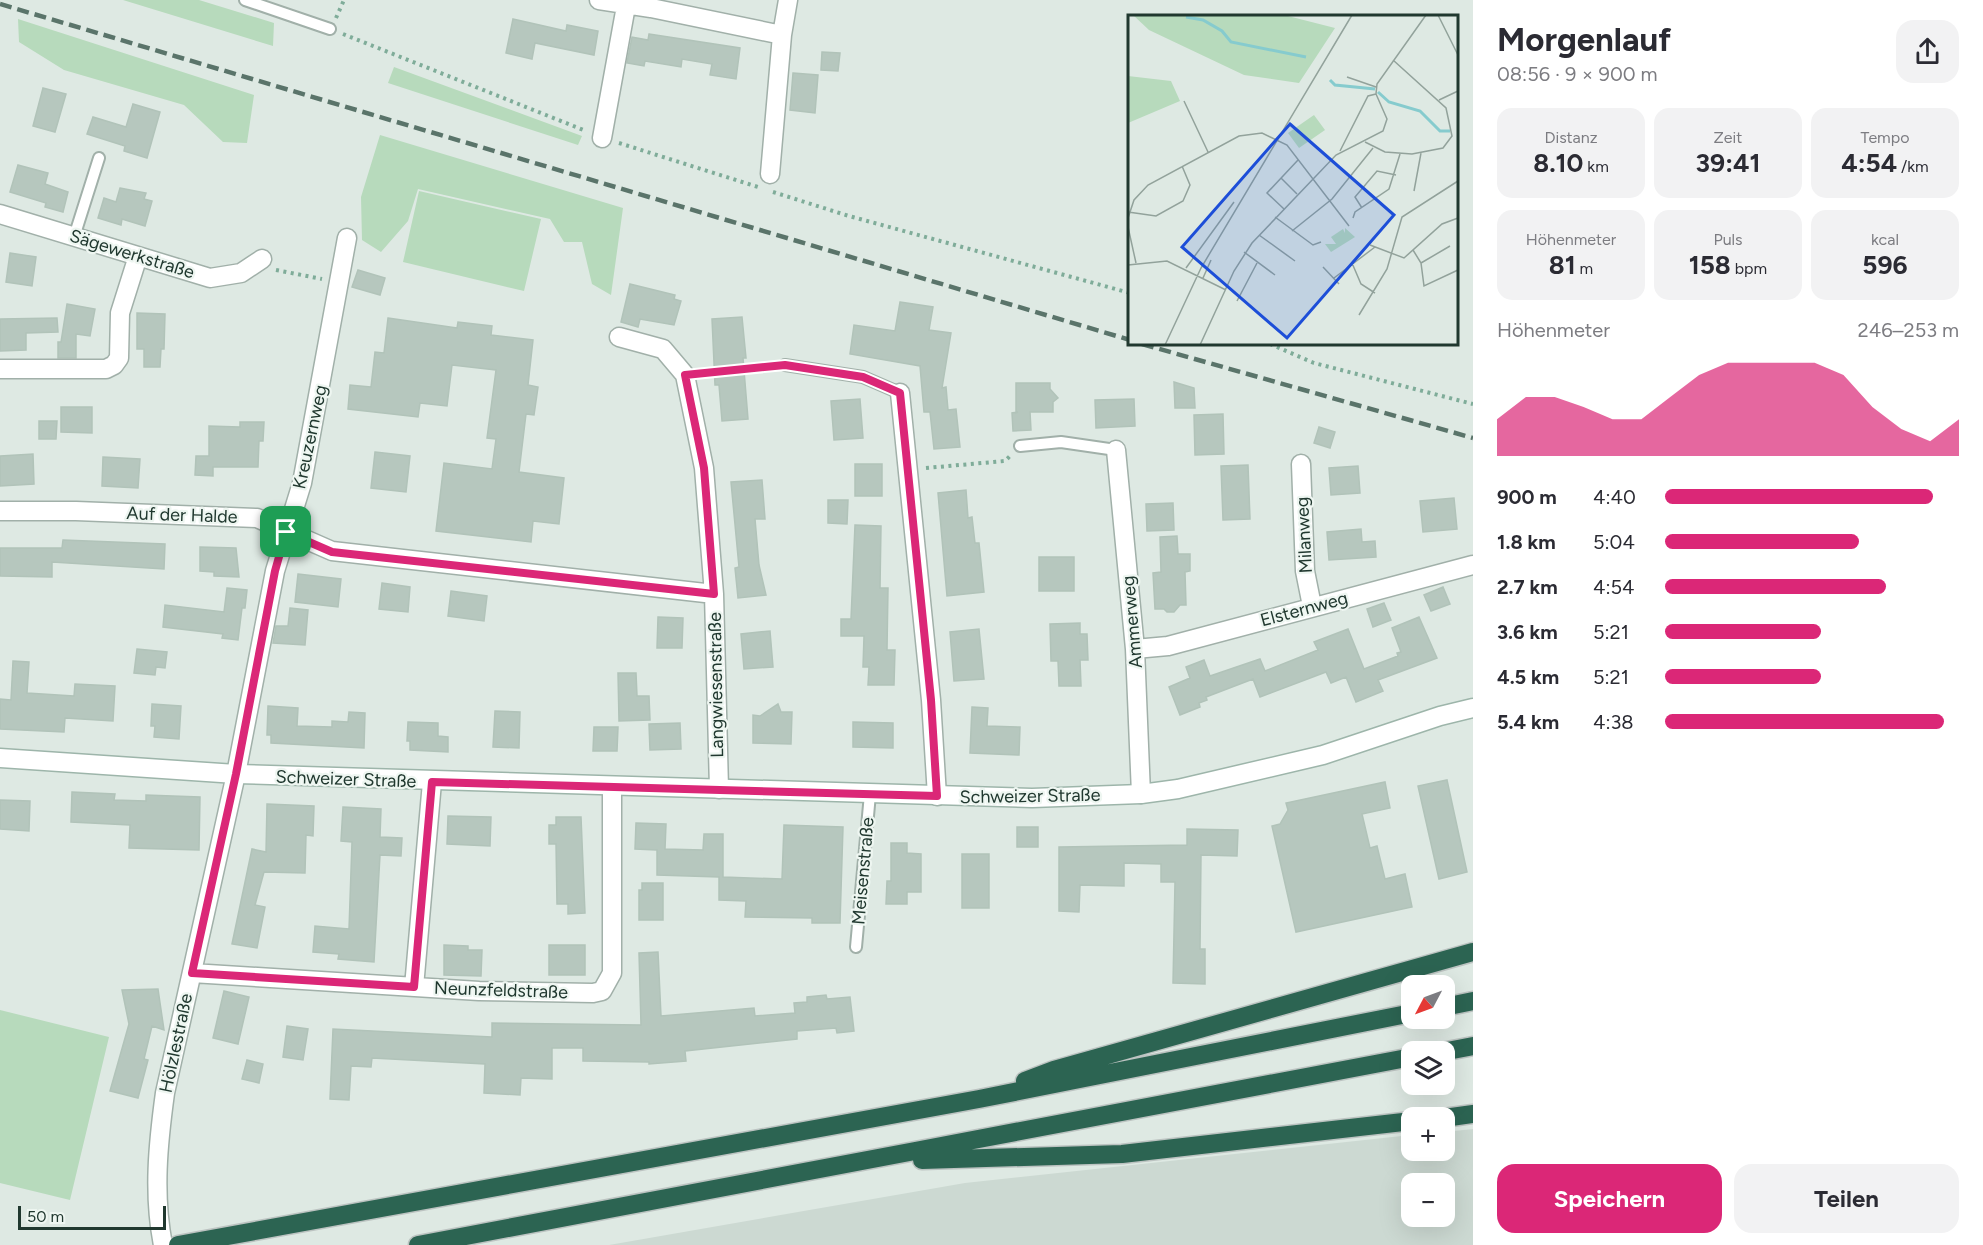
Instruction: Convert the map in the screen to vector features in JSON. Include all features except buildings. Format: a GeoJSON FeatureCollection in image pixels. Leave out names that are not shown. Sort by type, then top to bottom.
{"type":"FeatureCollection","features":[{"type":"Feature","properties":{"kind":"highway"},"geometry":{"type":"LineString","coordinates":[[979,1099],[1054,1070],[1473,952]]}},
{"type":"Feature","properties":{"kind":"highway"},"geometry":{"type":"LineString","coordinates":[[1455,1005],[1473,1001]]}},
{"type":"Feature","properties":{"kind":"highway"},"geometry":{"type":"LineString","coordinates":[[178,1245],[979,1099],[1401,1015]]}},
{"type":"Feature","properties":{"kind":"highway"},"geometry":{"type":"LineString","coordinates":[[1455,1049],[1473,1046]]}},
{"type":"Feature","properties":{"kind":"highway"},"geometry":{"type":"LineString","coordinates":[[418,1245],[863,1163],[1401,1059]]}},
{"type":"Feature","properties":{"kind":"highway"},"geometry":{"type":"LineString","coordinates":[[1455,1116],[1473,1114]]}},
{"type":"Feature","properties":{"kind":"highway"},"geometry":{"type":"LineString","coordinates":[[863,1163],[1122,1154],[1401,1122]]}},
{"type":"Feature","properties":{"kind":"street"},"geometry":{"type":"LineString","coordinates":[[598,0],[626,6],[652,4],[782,35]]}},
{"type":"Feature","properties":{"kind":"street"},"geometry":{"type":"LineString","coordinates":[[767,184],[782,35],[788,0]]}},
{"type":"Feature","properties":{"kind":"street"},"geometry":{"type":"LineString","coordinates":[[602,138],[626,6]]}},
{"type":"Feature","properties":{"kind":"street","name":"Sägewerkstraße"},"geometry":{"type":"LineString","coordinates":[[0,214],[210,278],[241,273],[262,259]]}},
{"type":"Feature","properties":{"kind":"street","name":"Kreuzernweg"},"geometry":{"type":"LineString","coordinates":[[236,774],[275,571],[302,483],[347,238]]}},
{"type":"Feature","properties":{"kind":"street"},"geometry":{"type":"LineString","coordinates":[[0,369],[106,369],[114,365],[119,358],[120,313],[138,256]]}},
{"type":"Feature","properties":{"kind":"street","name":"Langwiesenstraße"},"geometry":{"type":"LineString","coordinates":[[619,337],[663,349],[685,375],[704,468],[714,594],[718,789]]}},
{"type":"Feature","properties":{"kind":"street"},"geometry":{"type":"LineString","coordinates":[[900,393],[931,700],[937,796]]}},
{"type":"Feature","properties":{"kind":"street","name":"Ammerweg"},"geometry":{"type":"LineString","coordinates":[[1116,450],[1136,649],[1142,794]]}},
{"type":"Feature","properties":{"kind":"street","name":"Milanweg"},"geometry":{"type":"LineString","coordinates":[[1301,464],[1305,571],[1312,606]]}},
{"type":"Feature","properties":{"kind":"street","name":"Auf der Halde"},"geometry":{"type":"LineString","coordinates":[[0,511],[76,511],[257,518],[332,552],[714,594]]}},
{"type":"Feature","properties":{"kind":"street","name":"Elsternweg"},"geometry":{"type":"LineString","coordinates":[[1136,649],[1168,646],[1473,565]]}},
{"type":"Feature","properties":{"kind":"street","name":"Schweizer Straße"},"geometry":{"type":"LineString","coordinates":[[0,758],[236,774],[432,782],[1032,798],[1142,794],[1178,789],[1323,755],[1440,716],[1473,708]]}},
{"type":"Feature","properties":{"kind":"street","name":"Hölzlestraße"},"geometry":{"type":"LineString","coordinates":[[162,1245],[157,1197],[158,1143],[165,1093],[236,774]]}},
{"type":"Feature","properties":{"kind":"street"},"geometry":{"type":"LineString","coordinates":[[414,987],[432,782]]}},
{"type":"Feature","properties":{"kind":"street","name":"Neunzfeldstraße"},"geometry":{"type":"LineString","coordinates":[[192,973],[490,991],[593,993],[602,991],[612,973],[612,786]]}},
{"type":"Feature","properties":{"kind":"lane"},"geometry":{"type":"LineString","coordinates":[[245,0],[330,29]]}},
{"type":"Feature","properties":{"kind":"lane"},"geometry":{"type":"LineString","coordinates":[[74,237],[99,158]]}},
{"type":"Feature","properties":{"kind":"lane"},"geometry":{"type":"LineString","coordinates":[[785,365],[863,377],[900,393]]}},
{"type":"Feature","properties":{"kind":"lane"},"geometry":{"type":"LineString","coordinates":[[1020,446],[1061,442],[1116,450]]}},
{"type":"Feature","properties":{"kind":"lane","name":"Meisenstraße"},"geometry":{"type":"LineString","coordinates":[[856,947],[870,794]]}},
{"type":"Feature","properties":{"kind":"path"},"geometry":{"type":"LineString","coordinates":[[330,29],[602,138],[767,184],[849,216],[1128,292]]}},
{"type":"Feature","properties":{"kind":"path"},"geometry":{"type":"LineString","coordinates":[[262,259],[274,270],[339,281]]}},
{"type":"Feature","properties":{"kind":"path"},"geometry":{"type":"LineString","coordinates":[[1272,345],[1314,363],[1473,404]]}},
{"type":"Feature","properties":{"kind":"path"},"geometry":{"type":"LineString","coordinates":[[685,375],[785,365]]}},
{"type":"Feature","properties":{"kind":"path"},"geometry":{"type":"LineString","coordinates":[[926,468],[1005,461],[1020,446]]}},
{"type":"Feature","properties":{"kind":"shaded area"},"geometry":{"type":"Polygon","coordinates":[[[1473,1129],[1473,1245],[609,1245],[965,1183],[1401,1136],[1401,1161],[1455,1161],[1455,1131],[1473,1129]]]}},
{"type":"Feature","properties":{"kind":"green space"},"geometry":{"type":"Polygon","coordinates":[[[123,0],[199,0],[274,23],[273,46],[123,0]]]}},
{"type":"Feature","properties":{"kind":"green space"},"geometry":{"type":"Polygon","coordinates":[[[18,19],[254,95],[247,143],[223,142],[184,105],[64,70],[19,42],[18,19]]]}},
{"type":"Feature","properties":{"kind":"green space"},"geometry":{"type":"Polygon","coordinates":[[[394,67],[582,136],[578,145],[388,83],[394,67]]]}},
{"type":"Feature","properties":{"kind":"green space"},"geometry":{"type":"Polygon","coordinates":[[[380,135],[623,208],[611,295],[592,284],[582,242],[564,242],[550,219],[418,189],[408,221],[381,252],[362,240],[361,197],[380,135]]]}},
{"type":"Feature","properties":{"kind":"green space"},"geometry":{"type":"Polygon","coordinates":[[[419,191],[541,219],[524,291],[403,262],[419,191]]]}},
{"type":"Feature","properties":{"kind":"green space"},"geometry":{"type":"Polygon","coordinates":[[[0,1010],[109,1037],[70,1200],[0,1183],[0,1010]]]}},
{"type":"Feature","properties":{"kind":"railway"},"geometry":{"type":"LineString","coordinates":[[0,4],[1128,339]]}},
{"type":"Feature","properties":{"kind":"railway"},"geometry":{"type":"LineString","coordinates":[[1146,345],[1473,438]]}},
{"type":"Feature","properties":{"kind":"route"},"geometry":{"type":"LineString","coordinates":[[785,365],[863,377],[900,393],[931,700],[937,796],[432,782],[414,987],[192,973],[236,774],[275,571],[286,532],[332,552],[714,594],[704,468],[685,375],[785,365]]}}]}
